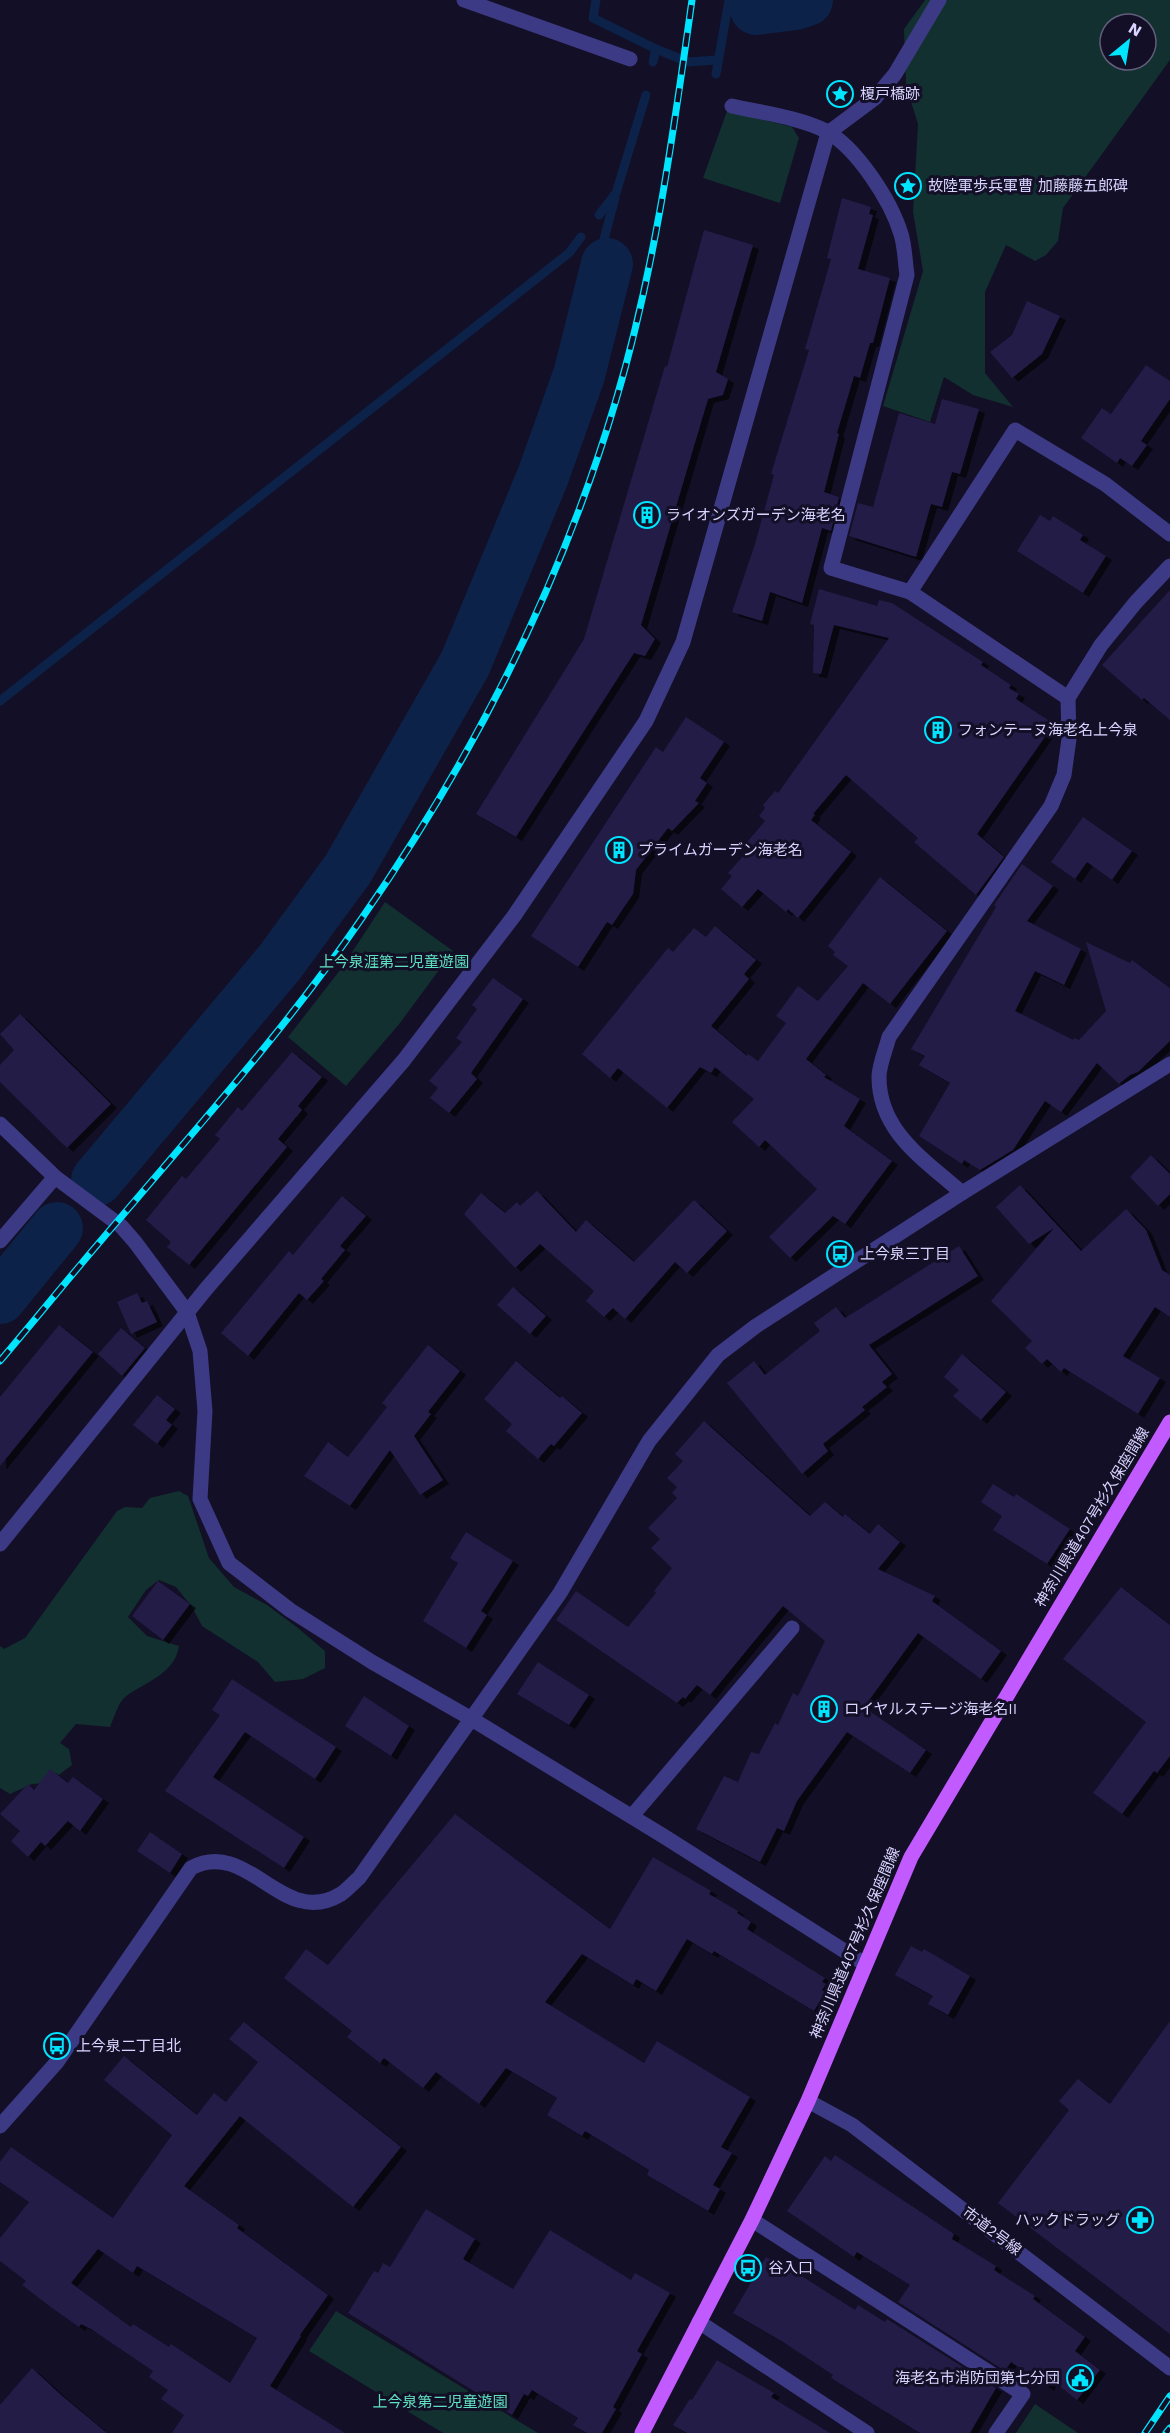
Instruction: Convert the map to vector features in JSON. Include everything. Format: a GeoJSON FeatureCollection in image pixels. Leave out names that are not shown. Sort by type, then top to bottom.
{"type":"FeatureCollection","features":[{"type":"Feature","properties":{"kind":"main road","name":"神奈川県道407号杉久保座間線"},"geometry":{"type":"LineString","coordinates":[[642,2433],[752,2220],[808,2101],[910,1857],[1170,1422]]}},
{"type":"Feature","properties":{"kind":"street"},"geometry":{"type":"LineString","coordinates":[[464,0],[630,59]]}},
{"type":"Feature","properties":{"kind":"street"},"geometry":{"type":"LineString","coordinates":[[0,1544],[187,1312],[404,1060],[514,916],[646,721],[683,642],[828,133],[875,98],[895,74],[939,0]]}},
{"type":"Feature","properties":{"kind":"street"},"geometry":{"type":"LineString","coordinates":[[732,106],[811,125],[828,133],[856,158],[885,195],[902,235],[907,275],[831,568],[910,592],[1068,698]]}},
{"type":"Feature","properties":{"kind":"street"},"geometry":{"type":"LineString","coordinates":[[910,592],[1016,430],[1105,484],[1170,534]]}},
{"type":"Feature","properties":{"kind":"street"},"geometry":{"type":"LineString","coordinates":[[962,1193],[898,1136],[883,1109],[879,1076],[889,1037],[1051,806],[1064,775],[1069,739],[1068,698],[1101,645],[1136,602],[1170,566]]}},
{"type":"Feature","properties":{"kind":"street"},"geometry":{"type":"LineString","coordinates":[[0,2126],[57,2062],[191,1868],[205,1861],[232,1863],[289,1897],[306,1903],[341,1894],[358,1878],[560,1593],[649,1442],[718,1355],[756,1326],[962,1193],[1170,1064]]}},
{"type":"Feature","properties":{"kind":"street"},"geometry":{"type":"LineString","coordinates":[[0,1124],[55,1177],[121,1226],[187,1312],[200,1351],[205,1410],[200,1499],[229,1563],[290,1610],[372,1662],[632,1816],[865,1964]]}},
{"type":"Feature","properties":{"kind":"street"},"geometry":{"type":"LineString","coordinates":[[0,1241],[55,1177]]}},
{"type":"Feature","properties":{"kind":"street"},"geometry":{"type":"LineString","coordinates":[[632,1816],[792,1628]]}},
{"type":"Feature","properties":{"kind":"street","name":"市道2号線"},"geometry":{"type":"LineString","coordinates":[[808,2101],[852,2125],[1170,2368]]}},
{"type":"Feature","properties":{"kind":"street"},"geometry":{"type":"LineString","coordinates":[[752,2220],[1023,2394],[996,2433]]}},
{"type":"Feature","properties":{"kind":"street"},"geometry":{"type":"LineString","coordinates":[[699,2322],[867,2433]]}},
{"type":"Feature","properties":{"kind":"green space"},"geometry":{"type":"Polygon","coordinates":[[[925,0],[1170,0],[1170,60],[1063,208],[1058,241],[1046,255],[1035,261],[1006,245],[985,292],[985,373],[1013,407],[973,395],[944,377],[930,422],[883,406],[923,271],[913,212],[918,124],[906,86],[904,29],[925,0]]]}},
{"type":"Feature","properties":{"kind":"green space"},"geometry":{"type":"Polygon","coordinates":[[[727,111],[792,127],[799,138],[780,203],[703,178],[727,111]]]}},
{"type":"Feature","properties":{"kind":"green space","name":"上今泉涯第二児童遊園"},"geometry":{"type":"Polygon","coordinates":[[[385,902],[453,951],[400,1023],[346,1086],[288,1037],[341,969],[385,902]]]}},
{"type":"Feature","properties":{"kind":"green space"},"geometry":{"type":"Polygon","coordinates":[[[179,1491],[188,1496],[209,1558],[234,1587],[267,1605],[325,1651],[325,1668],[303,1679],[275,1682],[258,1662],[202,1626],[192,1607],[176,1587],[159,1580],[146,1590],[128,1617],[147,1636],[179,1646],[172,1664],[125,1697],[110,1727],[76,1724],[60,1743],[69,1749],[72,1765],[48,1783],[32,1784],[10,1794],[0,1788],[0,1646],[4,1649],[25,1638],[117,1511],[125,1507],[142,1508],[150,1498],[179,1491]]]}},
{"type":"Feature","properties":{"kind":"green space","name":"上今泉第二児童遊園"},"geometry":{"type":"Polygon","coordinates":[[[336,2311],[538,2433],[443,2433],[309,2351],[336,2311]]]}},
{"type":"Feature","properties":{"kind":"green space"},"geometry":{"type":"Polygon","coordinates":[[[1035,2404],[1078,2433],[1016,2433],[1035,2404]]]}},
{"type":"Feature","properties":{"kind":"building"},"geometry":{"type":"Polygon","coordinates":[[[842,198],[871,207],[869,214],[873,215],[858,269],[890,278],[873,343],[870,343],[860,378],[854,376],[837,433],[839,434],[824,492],[839,497],[831,531],[822,528],[802,603],[770,592],[762,621],[732,612],[755,544],[774,475],[771,474],[809,350],[805,349],[831,259],[827,258],[842,198]]]}},
{"type":"Feature","properties":{"kind":"building","name":"ライオンズガーデン海老名"},"geometry":{"type":"Polygon","coordinates":[[[704,230],[753,245],[716,372],[728,379],[723,395],[708,399],[641,625],[655,639],[645,656],[634,653],[516,837],[476,814],[584,639],[665,366],[667,367],[704,230]]]}},
{"type":"Feature","properties":{"kind":"building"},"geometry":{"type":"Polygon","coordinates":[[[1027,301],[1060,316],[1042,354],[1012,378],[990,352],[1012,335],[1027,301]]]}},
{"type":"Feature","properties":{"kind":"building"},"geometry":{"type":"Polygon","coordinates":[[[1146,365],[1170,381],[1170,399],[1141,441],[1147,445],[1132,466],[1120,458],[1117,463],[1081,438],[1102,408],[1111,414],[1146,365]]]}},
{"type":"Feature","properties":{"kind":"building"},"geometry":{"type":"Polygon","coordinates":[[[942,399],[979,409],[960,474],[952,472],[942,507],[931,504],[916,557],[849,536],[858,503],[873,507],[899,413],[935,424],[942,399]]]}},
{"type":"Feature","properties":{"kind":"building"},"geometry":{"type":"Polygon","coordinates":[[[1040,515],[1050,521],[1053,516],[1083,535],[1080,540],[1106,556],[1083,593],[1017,551],[1040,515]]]}},
{"type":"Feature","properties":{"kind":"building"},"geometry":{"type":"Polygon","coordinates":[[[819,589],[877,606],[879,600],[892,603],[983,662],[981,665],[1011,685],[1009,688],[1019,694],[1016,699],[1054,724],[977,834],[1004,857],[976,895],[914,842],[918,838],[846,775],[813,814],[815,815],[811,820],[851,852],[798,918],[788,909],[786,912],[758,889],[742,907],[721,889],[732,876],[728,873],[752,846],[747,842],[765,821],[759,816],[765,808],[763,805],[775,791],[778,793],[889,638],[834,625],[821,674],[813,673],[814,625],[810,624],[819,589]]]}},
{"type":"Feature","properties":{"kind":"building"},"geometry":{"type":"Polygon","coordinates":[[[1170,590],[1170,720],[1144,698],[1142,700],[1102,665],[1170,590]]]}},
{"type":"Feature","properties":{"kind":"building","name":"プライムガーデン海老名"},"geometry":{"type":"Polygon","coordinates":[[[686,717],[724,742],[700,778],[707,783],[695,801],[699,803],[672,831],[668,828],[636,870],[633,894],[612,925],[607,922],[578,967],[531,936],[656,747],[663,752],[686,717]]]}},
{"type":"Feature","properties":{"kind":"building"},"geometry":{"type":"Polygon","coordinates":[[[1083,817],[1132,851],[1112,880],[1087,862],[1075,879],[1051,862],[1083,817]]]}},
{"type":"Feature","properties":{"kind":"building"},"geometry":{"type":"Polygon","coordinates":[[[1022,864],[1053,886],[1027,921],[1081,949],[1064,985],[1035,971],[1015,1011],[1073,1040],[1074,1038],[1079,1040],[1106,1011],[1086,942],[1130,963],[1132,960],[1170,988],[1170,1041],[1138,1072],[1119,1084],[1097,1063],[1061,1112],[1045,1101],[1013,1150],[980,1170],[964,1160],[962,1164],[919,1136],[950,1083],[919,1065],[925,1056],[911,1049],[996,907],[994,905],[1022,864]]]}},
{"type":"Feature","properties":{"kind":"building"},"geometry":{"type":"Polygon","coordinates":[[[880,877],[947,931],[890,1004],[863,983],[806,1059],[826,1075],[824,1077],[860,1099],[844,1126],[892,1161],[845,1224],[833,1216],[790,1258],[769,1237],[817,1189],[765,1140],[759,1147],[732,1122],[754,1099],[715,1067],[711,1073],[700,1067],[667,1108],[618,1068],[610,1078],[582,1054],[668,948],[673,952],[694,928],[706,937],[715,926],[756,960],[744,974],[749,979],[711,1026],[747,1056],[748,1054],[758,1061],[786,1023],[776,1016],[798,986],[818,1001],[848,966],[833,955],[835,952],[828,946],[880,877]]]}},
{"type":"Feature","properties":{"kind":"building"},"geometry":{"type":"Polygon","coordinates":[[[493,978],[523,999],[471,1073],[477,1079],[449,1113],[430,1098],[438,1088],[429,1081],[462,1042],[456,1038],[477,1009],[472,1005],[493,978]]]}},
{"type":"Feature","properties":{"kind":"building"},"geometry":{"type":"Polygon","coordinates":[[[20,1014],[111,1104],[67,1148],[0,1082],[0,1065],[14,1050],[0,1034],[20,1014]]]}},
{"type":"Feature","properties":{"kind":"building"},"geometry":{"type":"Polygon","coordinates":[[[292,1052],[322,1077],[298,1106],[302,1110],[278,1139],[287,1147],[189,1265],[167,1247],[171,1242],[146,1220],[182,1176],[186,1179],[220,1139],[215,1135],[238,1107],[242,1111],[292,1052]]]}},
{"type":"Feature","properties":{"kind":"building"},"geometry":{"type":"Polygon","coordinates":[[[1151,1155],[1170,1174],[1170,1194],[1158,1206],[1130,1177],[1151,1155]]]}},
{"type":"Feature","properties":{"kind":"building"},"geometry":{"type":"Polygon","coordinates":[[[1020,1185],[1081,1251],[1126,1209],[1146,1230],[1162,1270],[1170,1275],[1170,1317],[1155,1307],[1123,1356],[1160,1378],[1138,1414],[1064,1368],[1061,1372],[1047,1359],[1042,1364],[1025,1348],[1032,1341],[991,1301],[1054,1228],[1029,1244],[996,1207],[1020,1185]]]}},
{"type":"Feature","properties":{"kind":"building"},"geometry":{"type":"Polygon","coordinates":[[[537,1191],[576,1232],[586,1220],[634,1262],[694,1200],[727,1231],[687,1273],[675,1262],[625,1319],[613,1308],[604,1317],[586,1301],[594,1291],[540,1244],[515,1268],[464,1214],[481,1193],[505,1213],[517,1202],[520,1206],[537,1191]]]}},
{"type":"Feature","properties":{"kind":"building"},"geometry":{"type":"Polygon","coordinates":[[[342,1196],[366,1216],[340,1246],[345,1250],[321,1279],[324,1281],[307,1300],[299,1293],[248,1356],[221,1333],[289,1251],[293,1255],[342,1196]]]}},
{"type":"Feature","properties":{"kind":"building"},"geometry":{"type":"Polygon","coordinates":[[[959,1246],[978,1276],[869,1345],[892,1374],[882,1382],[887,1387],[862,1407],[865,1410],[823,1444],[828,1451],[802,1474],[727,1383],[754,1361],[765,1375],[820,1331],[814,1323],[836,1307],[845,1318],[959,1246]]]}},
{"type":"Feature","properties":{"kind":"building"},"geometry":{"type":"Polygon","coordinates":[[[513,1287],[546,1316],[530,1334],[497,1305],[513,1287]]]}},
{"type":"Feature","properties":{"kind":"building"},"geometry":{"type":"Polygon","coordinates":[[[137,1293],[142,1303],[147,1301],[157,1322],[131,1334],[117,1302],[137,1293]]]}},
{"type":"Feature","properties":{"kind":"building"},"geometry":{"type":"Polygon","coordinates":[[[59,1325],[93,1352],[0,1466],[0,1397],[59,1325]]]}},
{"type":"Feature","properties":{"kind":"building"},"geometry":{"type":"Polygon","coordinates":[[[121,1328],[145,1348],[122,1376],[98,1354],[121,1328]]]}},
{"type":"Feature","properties":{"kind":"building"},"geometry":{"type":"Polygon","coordinates":[[[428,1345],[460,1371],[428,1412],[431,1414],[414,1436],[443,1480],[420,1495],[390,1450],[350,1506],[304,1476],[328,1442],[348,1457],[387,1407],[382,1403],[428,1345]]]}},
{"type":"Feature","properties":{"kind":"building"},"geometry":{"type":"Polygon","coordinates":[[[962,1354],[1006,1392],[981,1420],[953,1396],[959,1390],[944,1377],[962,1354]]]}},
{"type":"Feature","properties":{"kind":"building"},"geometry":{"type":"Polygon","coordinates":[[[516,1361],[560,1398],[562,1396],[582,1413],[554,1446],[551,1444],[538,1459],[506,1431],[512,1424],[484,1399],[516,1361]]]}},
{"type":"Feature","properties":{"kind":"building"},"geometry":{"type":"Polygon","coordinates":[[[157,1395],[175,1409],[166,1420],[172,1425],[157,1444],[133,1425],[157,1395]]]}},
{"type":"Feature","properties":{"kind":"building"},"geometry":{"type":"Polygon","coordinates":[[[704,1421],[810,1516],[825,1502],[843,1517],[845,1514],[870,1534],[878,1524],[900,1542],[878,1569],[935,1596],[932,1601],[1001,1651],[981,1679],[918,1633],[864,1707],[926,1750],[910,1773],[847,1732],[797,1801],[784,1831],[777,1828],[760,1862],[696,1829],[724,1776],[738,1782],[751,1752],[759,1754],[775,1723],[778,1725],[793,1693],[798,1696],[825,1641],[783,1606],[710,1695],[697,1685],[685,1699],[683,1697],[677,1703],[556,1620],[576,1591],[628,1627],[656,1593],[654,1591],[672,1568],[651,1548],[660,1539],[648,1528],[677,1498],[672,1493],[677,1487],[667,1478],[683,1461],[675,1454],[704,1421]]]}},
{"type":"Feature","properties":{"kind":"building"},"geometry":{"type":"Polygon","coordinates":[[[993,1484],[1014,1497],[1016,1494],[1070,1529],[1047,1564],[993,1530],[1002,1516],[981,1502],[993,1484]]]}},
{"type":"Feature","properties":{"kind":"building"},"geometry":{"type":"Polygon","coordinates":[[[466,1532],[513,1561],[481,1611],[487,1615],[466,1648],[423,1621],[458,1563],[450,1558],[466,1532]]]}},
{"type":"Feature","properties":{"kind":"building"},"geometry":{"type":"Polygon","coordinates":[[[158,1581],[190,1604],[163,1640],[132,1616],[158,1581]]]}},
{"type":"Feature","properties":{"kind":"building"},"geometry":{"type":"Polygon","coordinates":[[[1121,1587],[1170,1625],[1170,1756],[1157,1773],[1154,1771],[1122,1814],[1093,1793],[1146,1722],[1063,1659],[1121,1587]]]}},
{"type":"Feature","properties":{"kind":"building"},"geometry":{"type":"Polygon","coordinates":[[[538,1662],[589,1695],[569,1725],[517,1694],[538,1662]]]}},
{"type":"Feature","properties":{"kind":"building"},"geometry":{"type":"Polygon","coordinates":[[[232,1679],[336,1747],[315,1779],[245,1732],[213,1777],[304,1837],[284,1868],[165,1791],[220,1715],[212,1710],[232,1679]]]}},
{"type":"Feature","properties":{"kind":"building"},"geometry":{"type":"Polygon","coordinates":[[[364,1696],[409,1726],[391,1756],[345,1726],[364,1696]]]}},
{"type":"Feature","properties":{"kind":"building"},"geometry":{"type":"Polygon","coordinates":[[[50,1769],[68,1783],[73,1777],[103,1799],[80,1831],[68,1821],[45,1846],[41,1842],[28,1857],[11,1841],[20,1831],[0,1814],[28,1784],[34,1790],[50,1769]]]}},
{"type":"Feature","properties":{"kind":"building"},"geometry":{"type":"Polygon","coordinates":[[[455,1814],[610,1929],[653,1857],[711,1891],[709,1894],[738,1911],[737,1913],[751,1922],[747,1929],[825,1978],[822,1982],[826,1984],[822,1990],[825,1992],[814,2011],[714,1951],[712,1954],[687,1939],[656,1991],[636,1979],[633,1985],[582,1954],[545,2002],[644,2063],[657,2041],[750,2097],[721,2147],[732,2153],[713,2185],[720,2189],[708,2211],[647,2175],[649,2170],[585,2131],[582,2136],[547,2115],[557,2098],[506,2068],[479,2104],[436,2072],[423,2088],[384,2058],[380,2063],[347,2037],[352,2031],[284,1978],[306,1949],[328,1965],[455,1814]]]}},
{"type":"Feature","properties":{"kind":"building"},"geometry":{"type":"Polygon","coordinates":[[[150,1832],[182,1854],[170,1873],[137,1851],[150,1832]]]}},
{"type":"Feature","properties":{"kind":"building"},"geometry":{"type":"Polygon","coordinates":[[[911,1946],[922,1952],[924,1949],[970,1976],[948,2015],[928,2004],[933,1996],[895,1975],[911,1946]]]}},
{"type":"Feature","properties":{"kind":"building"},"geometry":{"type":"Polygon","coordinates":[[[1170,2021],[1170,2334],[998,2203],[1069,2110],[1059,2101],[1078,2079],[1110,2104],[1170,2021]]]}},
{"type":"Feature","properties":{"kind":"building"},"geometry":{"type":"Polygon","coordinates":[[[244,2022],[401,2147],[353,2207],[240,2116],[184,2186],[239,2225],[237,2228],[328,2295],[300,2335],[270,2386],[345,2433],[172,2433],[184,2415],[161,2399],[168,2390],[149,2377],[153,2371],[91,2329],[81,2324],[79,2327],[52,2308],[22,2285],[26,2281],[0,2261],[0,2238],[29,2202],[0,2182],[0,2162],[11,2147],[113,2218],[172,2135],[104,2080],[124,2056],[197,2115],[214,2093],[226,2102],[258,2062],[229,2039],[244,2022]],[[98,2249],[71,2283],[131,2327],[133,2324],[169,2347],[171,2344],[230,2383],[257,2338],[137,2266],[133,2273],[98,2249]]]}},
{"type":"Feature","properties":{"kind":"building"},"geometry":{"type":"Polygon","coordinates":[[[835,2155],[954,2234],[952,2239],[996,2266],[994,2270],[1035,2296],[1033,2299],[1085,2337],[1075,2351],[1100,2370],[1077,2400],[1052,2380],[1048,2387],[1011,2362],[1005,2371],[898,2302],[910,2285],[857,2252],[854,2257],[787,2211],[825,2156],[831,2161],[835,2155]]]}},
{"type":"Feature","properties":{"kind":"building"},"geometry":{"type":"Polygon","coordinates":[[[426,2209],[475,2239],[463,2259],[513,2289],[550,2230],[631,2280],[635,2273],[670,2293],[637,2351],[642,2354],[613,2407],[616,2409],[602,2433],[587,2433],[573,2425],[578,2418],[532,2390],[528,2396],[524,2394],[512,2415],[348,2313],[374,2271],[378,2273],[383,2263],[390,2267],[426,2209]]]}},
{"type":"Feature","properties":{"kind":"building"},"geometry":{"type":"Polygon","coordinates":[[[766,2257],[784,2268],[786,2266],[855,2310],[858,2305],[885,2322],[887,2319],[996,2388],[970,2433],[920,2433],[831,2378],[833,2375],[783,2342],[733,2313],[766,2257]]]}},
{"type":"Feature","properties":{"kind":"building"},"geometry":{"type":"Polygon","coordinates":[[[717,2360],[774,2393],[771,2397],[830,2433],[687,2433],[673,2425],[717,2360]]]}},
{"type":"Feature","properties":{"kind":"building"},"geometry":{"type":"Polygon","coordinates":[[[32,2368],[107,2433],[0,2433],[0,2405],[32,2368]]]}},
{"type":"Feature","properties":{"kind":"waterway"},"geometry":{"type":"LineString","coordinates":[[596,0],[593,18],[688,62],[717,60]]}},
{"type":"Feature","properties":{"kind":"waterway"},"geometry":{"type":"LineString","coordinates":[[716,74],[729,0]]}},
{"type":"Feature","properties":{"kind":"waterway"},"geometry":{"type":"LineString","coordinates":[[756,9],[795,4],[807,0]]}},
{"type":"Feature","properties":{"kind":"waterway"},"geometry":{"type":"LineString","coordinates":[[653,62],[656,49]]}},
{"type":"Feature","properties":{"kind":"waterway"},"geometry":{"type":"LineString","coordinates":[[599,215],[616,193],[646,95]]}},
{"type":"Feature","properties":{"kind":"waterway"},"geometry":{"type":"LineString","coordinates":[[607,264],[604,239],[615,198]]}},
{"type":"Feature","properties":{"kind":"waterway"},"geometry":{"type":"LineString","coordinates":[[0,701],[569,253],[581,237]]}},
{"type":"Feature","properties":{"kind":"waterway"},"geometry":{"type":"LineString","coordinates":[[97,1180],[280,962],[348,869],[465,664],[543,476],[579,375],[607,264]]}},
{"type":"Feature","properties":{"kind":"waterway"},"geometry":{"type":"LineString","coordinates":[[0,1298],[57,1228]]}},
{"type":"Feature","properties":{"kind":"railway"},"geometry":{"type":"LineString","coordinates":[[0,1361],[243,1074],[334,958],[402,858],[440,796],[510,669],[569,537],[594,469],[630,351],[662,202],[692,0]]}},
{"type":"Feature","properties":{"kind":"railway"},"geometry":{"type":"LineString","coordinates":[[1145,2433],[1170,2396]]}},
{"type":"Feature","properties":{"kind":"railway"},"geometry":{"type":"LineString","coordinates":[[1166,2433],[1170,2428]]}},
{"type":"Feature","properties":{"kind":"place","name":"榎戸橋跡"},"geometry":{"type":"Point","coordinates":[840,94]}},
{"type":"Feature","properties":{"kind":"place","name":"故陸軍歩兵軍曹 加藤藤五郎碑"},"geometry":{"type":"Point","coordinates":[908,186]}},
{"type":"Feature","properties":{"kind":"place","name":"ライオンズガーデン海老名"},"geometry":{"type":"Point","coordinates":[647,515]}},
{"type":"Feature","properties":{"kind":"place","name":"フォンテーヌ海老名上今泉"},"geometry":{"type":"Point","coordinates":[938,730]}},
{"type":"Feature","properties":{"kind":"place","name":"プライムガーデン海老名"},"geometry":{"type":"Point","coordinates":[619,850]}},
{"type":"Feature","properties":{"kind":"place","name":"上今泉三丁目"},"geometry":{"type":"Point","coordinates":[840,1254]}},
{"type":"Feature","properties":{"kind":"place","name":"ロイヤルステージ海老名II"},"geometry":{"type":"Point","coordinates":[824,1709]}},
{"type":"Feature","properties":{"kind":"place","name":"上今泉二丁目北"},"geometry":{"type":"Point","coordinates":[57,2046]}},
{"type":"Feature","properties":{"kind":"place","name":"ハックドラッグ"},"geometry":{"type":"Point","coordinates":[1140,2220]}},
{"type":"Feature","properties":{"kind":"place","name":"谷入口"},"geometry":{"type":"Point","coordinates":[748,2268]}},
{"type":"Feature","properties":{"kind":"place","name":"海老名市消防団第七分団"},"geometry":{"type":"Point","coordinates":[1080,2378]}}]}
